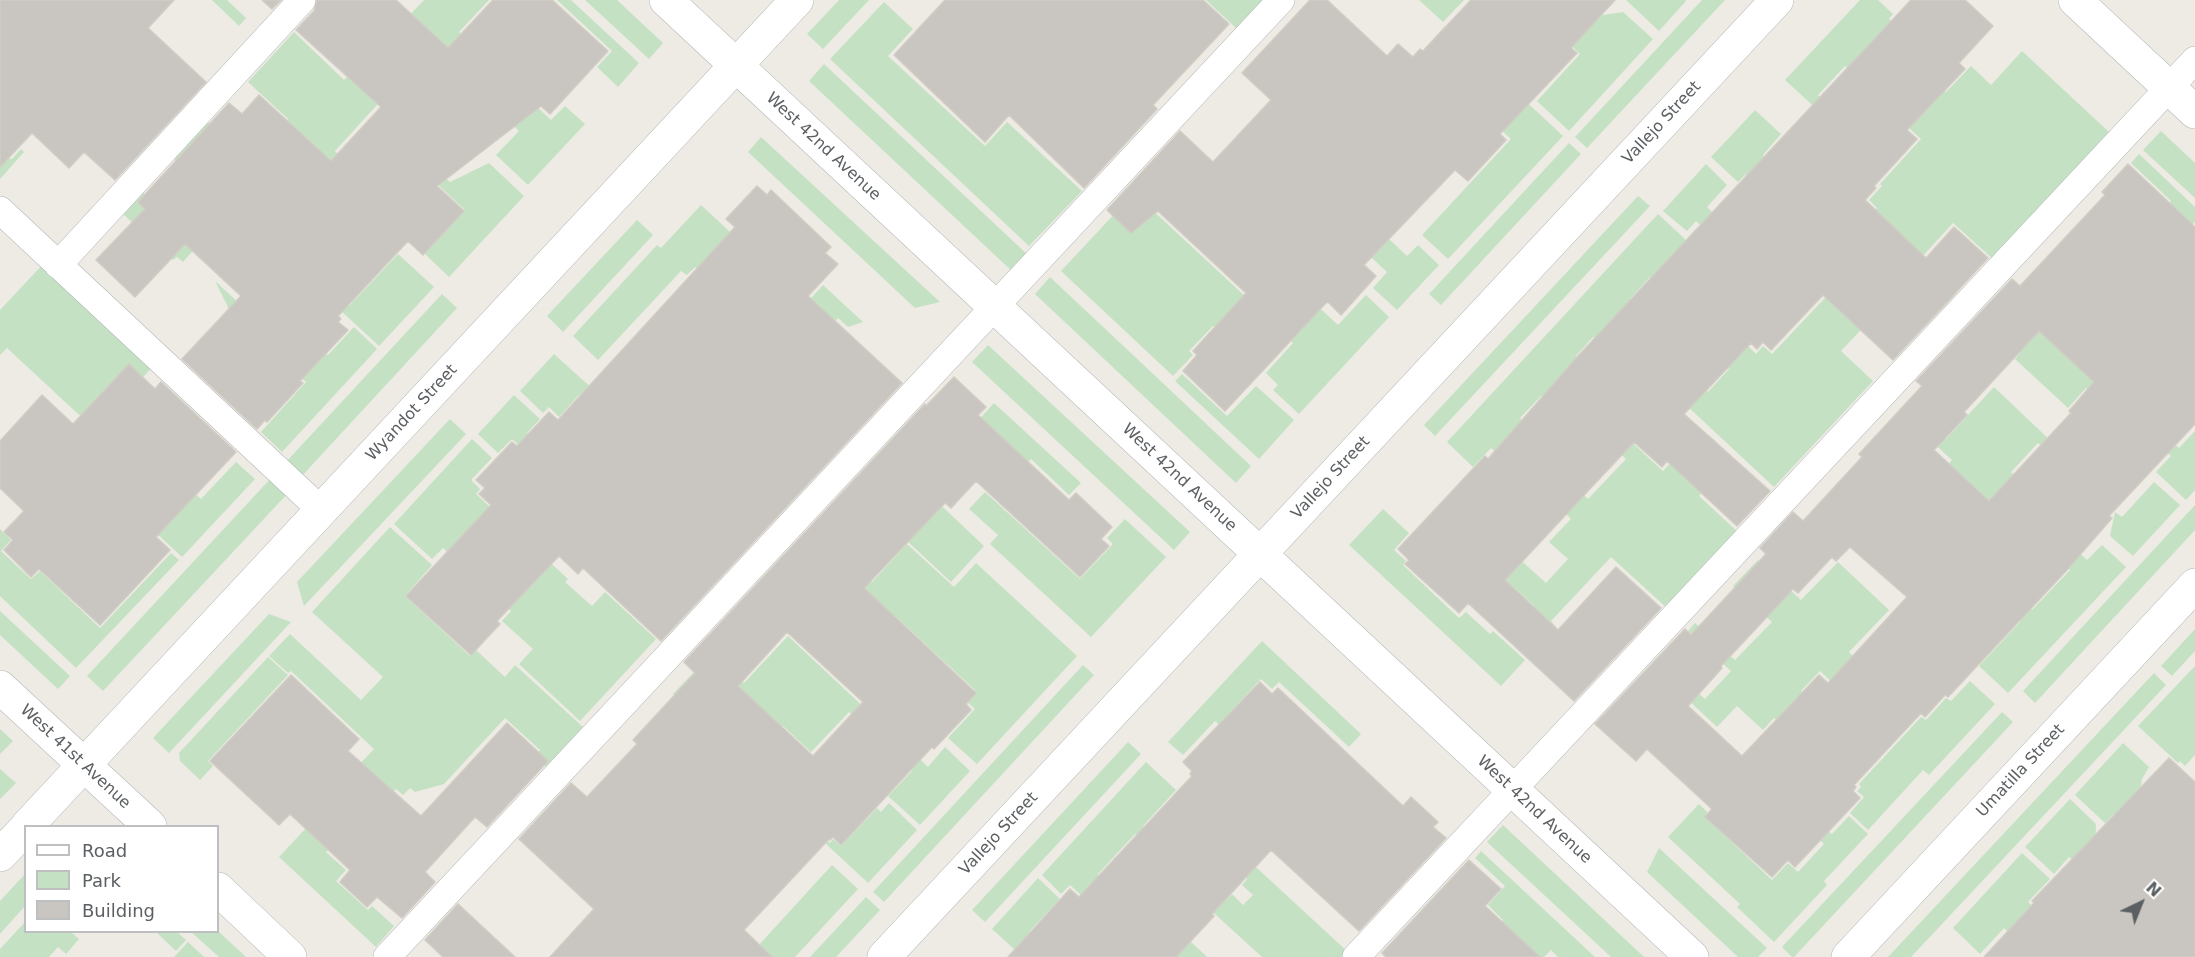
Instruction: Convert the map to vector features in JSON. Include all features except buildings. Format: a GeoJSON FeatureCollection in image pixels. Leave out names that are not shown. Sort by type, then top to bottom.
{"type":"FeatureCollection","features":[{"type":"Feature","properties":{"kind":"street","name":"West 42nd Avenue"},"geometry":{"type":"LineString","coordinates":[[666,0],[1692,957]]}},
{"type":"Feature","properties":{"kind":"street","name":"Wyandot Street"},"geometry":{"type":"LineString","coordinates":[[28,825],[797,0]]}},
{"type":"Feature","properties":{"kind":"street","name":"Vallejo Street"},"geometry":{"type":"LineString","coordinates":[[884,957],[1777,0]]}},
{"type":"Feature","properties":{"kind":"street"},"geometry":{"type":"LineString","coordinates":[[2075,0],[2195,112]]}},
{"type":"Feature","properties":{"kind":"street","name":"Umatilla Street"},"geometry":{"type":"LineString","coordinates":[[1848,957],[2195,585]]}},
{"type":"Feature","properties":{"kind":"street","name":"West 41st Avenue"},"geometry":{"type":"LineString","coordinates":[[0,687],[149,825]]}},
{"type":"Feature","properties":{"kind":"street","name":"Wyandot Street"},"geometry":{"type":"LineString","coordinates":[[0,855],[24,829]]}},
{"type":"Feature","properties":{"kind":"street"},"geometry":{"type":"LineString","coordinates":[[219,891],[290,957]]}},
{"type":"Feature","properties":{"kind":"lane"},"geometry":{"type":"LineString","coordinates":[[58,265],[302,0]]}},
{"type":"Feature","properties":{"kind":"lane"},"geometry":{"type":"LineString","coordinates":[[387,957],[1281,0]]}},
{"type":"Feature","properties":{"kind":"lane"},"geometry":{"type":"LineString","coordinates":[[1356,957],[2195,60]]}},
{"type":"Feature","properties":{"kind":"lane"},"geometry":{"type":"LineString","coordinates":[[0,210],[321,510]]}},
{"type":"Feature","properties":{"kind":"green space"},"geometry":{"type":"Polygon","coordinates":[[[212,0],[227,0],[246,18],[239,26],[212,0]]]}},
{"type":"Feature","properties":{"kind":"green space"},"geometry":{"type":"Polygon","coordinates":[[[424,0],[489,0],[459,32],[477,50],[379,47],[424,0]]]}},
{"type":"Feature","properties":{"kind":"green space"},"geometry":{"type":"Polygon","coordinates":[[[557,0],[571,0],[639,63],[618,87],[597,67],[612,51],[557,0]]]}},
{"type":"Feature","properties":{"kind":"green space"},"geometry":{"type":"Polygon","coordinates":[[[585,0],[617,0],[663,43],[649,59],[585,0]]]}},
{"type":"Feature","properties":{"kind":"green space"},"geometry":{"type":"Polygon","coordinates":[[[839,0],[869,0],[823,49],[807,34],[839,0]]]}},
{"type":"Feature","properties":{"kind":"green space"},"geometry":{"type":"Polygon","coordinates":[[[1206,0],[1261,0],[1262,1],[1236,28],[1206,0]]]}},
{"type":"Feature","properties":{"kind":"green space"},"geometry":{"type":"Polygon","coordinates":[[[1419,0],[1464,0],[1443,22],[1419,0]]]}},
{"type":"Feature","properties":{"kind":"green space"},"geometry":{"type":"Polygon","coordinates":[[[1521,0],[1597,16],[1623,12],[1653,39],[1569,131],[1537,101],[1580,54],[1521,0]]]}},
{"type":"Feature","properties":{"kind":"green space"},"geometry":{"type":"Polygon","coordinates":[[[1626,0],[1685,0],[1686,1],[1659,31],[1626,0]]]}},
{"type":"Feature","properties":{"kind":"green space"},"geometry":{"type":"Polygon","coordinates":[[[1702,0],[1725,0],[1587,148],[1575,137],[1702,0]]]}},
{"type":"Feature","properties":{"kind":"green space"},"geometry":{"type":"Polygon","coordinates":[[[1860,0],[1878,0],[1893,14],[1889,19],[1897,27],[1856,76],[1845,66],[1818,95],[1828,105],[1821,113],[1785,80],[1860,0]]]}},
{"type":"Feature","properties":{"kind":"green space"},"geometry":{"type":"Polygon","coordinates":[[[884,2],[913,29],[888,56],[985,146],[1007,122],[1082,191],[1029,246],[830,59],[884,2]]]}},
{"type":"Feature","properties":{"kind":"green space"},"geometry":{"type":"Polygon","coordinates":[[[1445,26],[1563,136],[1448,259],[1422,235],[1511,139],[1497,126],[1501,121],[1424,49],[1445,26]]]}},
{"type":"Feature","properties":{"kind":"green space"},"geometry":{"type":"Polygon","coordinates":[[[294,32],[344,80],[366,57],[385,96],[335,151],[349,165],[214,196],[173,158],[208,122],[248,159],[272,137],[288,119],[248,82],[294,32]]]}},
{"type":"Feature","properties":{"kind":"green space"},"geometry":{"type":"Polygon","coordinates":[[[1892,43],[1946,92],[1971,66],[1991,85],[2022,51],[2109,132],[1993,259],[1953,223],[1921,258],[1957,293],[1927,325],[1834,240],[1852,236],[1877,208],[1869,200],[1882,186],[1880,184],[1921,139],[1908,127],[1892,43]]]}},
{"type":"Feature","properties":{"kind":"green space"},"geometry":{"type":"Polygon","coordinates":[[[824,64],[1029,256],[1014,273],[809,81],[824,64]]]}},
{"type":"Feature","properties":{"kind":"green space"},"geometry":{"type":"Polygon","coordinates":[[[516,87],[551,120],[565,106],[585,124],[528,185],[496,155],[519,131],[488,102],[516,87]]]}},
{"type":"Feature","properties":{"kind":"green space"},"geometry":{"type":"Polygon","coordinates":[[[1755,110],[1781,134],[1763,155],[1773,164],[1755,182],[1746,174],[1738,182],[1711,157],[1755,110]]]}},
{"type":"Feature","properties":{"kind":"green space"},"geometry":{"type":"Polygon","coordinates":[[[2161,131],[2195,163],[2195,198],[2143,150],[2161,131]]]}},
{"type":"Feature","properties":{"kind":"green space"},"geometry":{"type":"Polygon","coordinates":[[[761,137],[940,302],[915,308],[748,152],[761,137]]]}},
{"type":"Feature","properties":{"kind":"green space"},"geometry":{"type":"Polygon","coordinates":[[[1569,143],[1581,154],[1441,305],[1429,294],[1569,143]]]}},
{"type":"Feature","properties":{"kind":"green space"},"geometry":{"type":"Polygon","coordinates":[[[411,147],[450,182],[489,163],[524,196],[449,277],[425,254],[465,210],[405,154],[411,147]]]}},
{"type":"Feature","properties":{"kind":"green space"},"geometry":{"type":"Polygon","coordinates":[[[21,149],[24,152],[0,179],[0,157],[12,159],[21,149]]]}},
{"type":"Feature","properties":{"kind":"green space"},"geometry":{"type":"Polygon","coordinates":[[[2139,154],[2195,207],[2195,222],[2181,238],[2102,402],[2086,388],[2068,408],[2015,359],[2020,353],[1982,319],[2002,298],[2047,339],[2171,201],[2131,163],[2139,154]]]}},
{"type":"Feature","properties":{"kind":"green space"},"geometry":{"type":"Polygon","coordinates":[[[1706,164],[1727,185],[1707,207],[1720,220],[1709,233],[1696,221],[1687,231],[1663,211],[1706,164]]]}},
{"type":"Feature","properties":{"kind":"green space"},"geometry":{"type":"Polygon","coordinates":[[[143,193],[184,231],[206,236],[183,262],[177,257],[173,260],[123,214],[143,193]]]}},
{"type":"Feature","properties":{"kind":"green space"},"geometry":{"type":"Polygon","coordinates":[[[1134,193],[1247,298],[1218,329],[1213,326],[1189,351],[1193,355],[1173,376],[1061,271],[1134,193]]]}},
{"type":"Feature","properties":{"kind":"green space"},"geometry":{"type":"Polygon","coordinates":[[[1638,196],[1650,206],[1435,436],[1424,425],[1638,196]]]}},
{"type":"Feature","properties":{"kind":"green space"},"geometry":{"type":"Polygon","coordinates":[[[701,205],[798,295],[811,298],[823,285],[863,322],[848,327],[838,318],[797,362],[695,267],[687,275],[681,271],[598,360],[573,336],[657,245],[661,248],[701,205]]]}},
{"type":"Feature","properties":{"kind":"green space"},"geometry":{"type":"Polygon","coordinates":[[[1354,206],[1407,256],[1418,245],[1439,265],[1397,310],[1373,288],[1387,272],[1336,225],[1354,206]]]}},
{"type":"Feature","properties":{"kind":"green space"},"geometry":{"type":"Polygon","coordinates":[[[1658,214],[1686,240],[1669,259],[1660,285],[1650,277],[1630,299],[1639,308],[1603,347],[1593,337],[1576,356],[1587,366],[1549,402],[1541,396],[1520,418],[1528,426],[1500,456],[1491,448],[1473,467],[1447,442],[1658,214]]]}},
{"type":"Feature","properties":{"kind":"green space"},"geometry":{"type":"Polygon","coordinates":[[[637,220],[653,235],[563,332],[547,316],[637,220]]]}},
{"type":"Feature","properties":{"kind":"green space"},"geometry":{"type":"Polygon","coordinates":[[[292,254],[349,306],[398,254],[434,287],[379,346],[286,260],[292,254]]]}},
{"type":"Feature","properties":{"kind":"green space"},"geometry":{"type":"Polygon","coordinates":[[[1267,259],[1338,325],[1366,295],[1389,317],[1299,414],[1273,390],[1278,385],[1266,373],[1293,343],[1248,301],[1267,259]]]}},
{"type":"Feature","properties":{"kind":"green space"},"geometry":{"type":"Polygon","coordinates":[[[45,262],[155,364],[135,386],[120,373],[102,392],[116,405],[163,464],[201,499],[236,462],[255,479],[182,557],[127,506],[104,438],[7,348],[0,355],[0,310],[45,262]]]}},
{"type":"Feature","properties":{"kind":"green space"},"geometry":{"type":"Polygon","coordinates":[[[1050,277],[1251,466],[1236,483],[1035,294],[1050,277]]]}},
{"type":"Feature","properties":{"kind":"green space"},"geometry":{"type":"Polygon","coordinates":[[[215,281],[303,362],[318,347],[328,355],[354,327],[377,349],[282,452],[261,432],[306,382],[229,309],[215,281]]]}},
{"type":"Feature","properties":{"kind":"green space"},"geometry":{"type":"Polygon","coordinates":[[[1840,282],[1875,315],[1841,351],[1873,381],[1774,487],[1614,338],[1702,386],[1708,392],[1729,369],[1724,364],[1744,342],[1756,354],[1763,346],[1772,354],[1840,282]]]}},
{"type":"Feature","properties":{"kind":"green space"},"geometry":{"type":"Polygon","coordinates":[[[442,294],[457,308],[300,478],[285,463],[442,294]]]}},
{"type":"Feature","properties":{"kind":"green space"},"geometry":{"type":"Polygon","coordinates":[[[988,345],[1190,532],[1174,550],[972,362],[988,345]]]}},
{"type":"Feature","properties":{"kind":"green space"},"geometry":{"type":"Polygon","coordinates":[[[554,354],[605,400],[597,410],[580,394],[559,417],[549,407],[543,413],[520,391],[554,354]]]}},
{"type":"Feature","properties":{"kind":"green space"},"geometry":{"type":"Polygon","coordinates":[[[1182,374],[1227,416],[1256,386],[1294,420],[1259,459],[1175,381],[1182,374]]]}},
{"type":"Feature","properties":{"kind":"green space"},"geometry":{"type":"Polygon","coordinates":[[[1994,387],[2054,444],[2047,452],[2038,443],[2011,472],[2019,479],[1992,508],[1909,507],[1952,460],[1898,411],[1907,403],[1946,439],[1994,387]]]}},
{"type":"Feature","properties":{"kind":"green space"},"geometry":{"type":"Polygon","coordinates":[[[1574,389],[1663,471],[1674,459],[1681,465],[1709,435],[1733,458],[1699,496],[1739,533],[1668,609],[1611,557],[1551,621],[1555,626],[1545,637],[1523,617],[1533,605],[1496,571],[1515,555],[1546,583],[1568,559],[1549,542],[1571,519],[1560,508],[1577,489],[1588,499],[1626,459],[1563,400],[1574,389]]]}},
{"type":"Feature","properties":{"kind":"green space"},"geometry":{"type":"Polygon","coordinates":[[[514,395],[540,419],[527,433],[585,487],[575,497],[512,439],[498,453],[478,434],[514,395]]]}},
{"type":"Feature","properties":{"kind":"green space"},"geometry":{"type":"Polygon","coordinates":[[[994,403],[1081,483],[1069,495],[1031,459],[995,497],[953,448],[994,403]]]}},
{"type":"Feature","properties":{"kind":"green space"},"geometry":{"type":"Polygon","coordinates":[[[2133,406],[2179,448],[2195,431],[2195,490],[2186,500],[2156,472],[2171,456],[2125,414],[2133,406]]]}},
{"type":"Feature","properties":{"kind":"green space"},"geometry":{"type":"Polygon","coordinates":[[[450,419],[466,434],[304,606],[297,582],[450,419]]]}},
{"type":"Feature","properties":{"kind":"green space"},"geometry":{"type":"Polygon","coordinates":[[[472,439],[492,458],[471,480],[480,489],[476,494],[568,579],[565,582],[592,606],[605,592],[656,639],[580,721],[519,664],[533,649],[502,621],[511,611],[443,548],[432,559],[394,524],[472,439]]]}},
{"type":"Feature","properties":{"kind":"green space"},"geometry":{"type":"Polygon","coordinates":[[[892,459],[984,546],[951,582],[858,495],[892,459]]]}},
{"type":"Feature","properties":{"kind":"green space"},"geometry":{"type":"Polygon","coordinates":[[[273,476],[290,491],[103,691],[87,676],[273,476]]]}},
{"type":"Feature","properties":{"kind":"green space"},"geometry":{"type":"Polygon","coordinates":[[[2154,482],[2180,505],[2133,556],[2110,536],[2115,512],[2122,517],[2154,482]]]}},
{"type":"Feature","properties":{"kind":"green space"},"geometry":{"type":"Polygon","coordinates":[[[985,492],[1080,579],[1113,544],[1107,538],[1125,519],[1166,557],[1091,637],[990,544],[998,535],[969,509],[985,492]]]}},
{"type":"Feature","properties":{"kind":"green space"},"geometry":{"type":"Polygon","coordinates":[[[2195,505],[2195,530],[2035,703],[2023,691],[2195,505]]]}},
{"type":"Feature","properties":{"kind":"green space"},"geometry":{"type":"Polygon","coordinates":[[[1383,509],[1409,533],[1394,550],[1406,561],[1403,565],[1459,618],[1466,612],[1490,634],[1493,631],[1525,660],[1501,686],[1349,545],[1383,509]]]}},
{"type":"Feature","properties":{"kind":"green space"},"geometry":{"type":"Polygon","coordinates":[[[390,527],[432,565],[405,596],[470,656],[476,650],[505,677],[515,665],[583,727],[546,767],[535,756],[540,750],[505,718],[444,784],[415,792],[410,788],[403,795],[396,789],[386,800],[354,770],[374,749],[291,671],[288,673],[269,656],[290,634],[361,700],[383,677],[312,612],[390,527]]]}},
{"type":"Feature","properties":{"kind":"green space"},"geometry":{"type":"Polygon","coordinates":[[[0,529],[11,540],[1,551],[31,579],[40,571],[100,628],[171,553],[179,560],[76,668],[0,596],[0,529]]]}},
{"type":"Feature","properties":{"kind":"green space"},"geometry":{"type":"Polygon","coordinates":[[[824,538],[872,582],[907,544],[954,587],[976,563],[1077,656],[977,764],[948,738],[975,709],[966,701],[975,690],[895,616],[850,665],[824,538]]]}},
{"type":"Feature","properties":{"kind":"green space"},"geometry":{"type":"Polygon","coordinates":[[[2102,545],[2126,567],[2008,693],[1979,666],[2021,621],[2011,611],[2021,600],[2032,610],[2070,570],[2059,560],[2072,546],[2087,560],[2102,545]]]}},
{"type":"Feature","properties":{"kind":"green space"},"geometry":{"type":"Polygon","coordinates":[[[1758,560],[1801,600],[1838,562],[1889,610],[1849,652],[1859,662],[1836,686],[1820,671],[1801,691],[1817,706],[1781,723],[1774,718],[1763,730],[1737,706],[1717,727],[1654,668],[1662,659],[1705,699],[1731,671],[1688,631],[1695,623],[1735,660],[1772,622],[1733,586],[1758,560]]]}},
{"type":"Feature","properties":{"kind":"green space"},"geometry":{"type":"Polygon","coordinates":[[[0,611],[70,676],[58,689],[0,635],[0,611]]]}},
{"type":"Feature","properties":{"kind":"green space"},"geometry":{"type":"Polygon","coordinates":[[[269,614],[291,622],[169,753],[153,738],[269,614]]]}},
{"type":"Feature","properties":{"kind":"green space"},"geometry":{"type":"Polygon","coordinates":[[[2195,629],[2195,651],[2172,676],[2161,666],[2195,629]]]}},
{"type":"Feature","properties":{"kind":"green space"},"geometry":{"type":"Polygon","coordinates":[[[788,636],[905,746],[896,756],[849,712],[811,752],[783,726],[748,764],[673,694],[712,653],[744,683],[788,636]]]}},
{"type":"Feature","properties":{"kind":"green space"},"geometry":{"type":"Polygon","coordinates":[[[1262,641],[1361,734],[1349,747],[1279,682],[1272,689],[1261,679],[1222,721],[1225,730],[1215,721],[1183,755],[1168,742],[1262,641]]]}},
{"type":"Feature","properties":{"kind":"green space"},"geometry":{"type":"Polygon","coordinates":[[[268,657],[288,675],[208,761],[213,766],[200,780],[180,761],[179,753],[268,657]]]}},
{"type":"Feature","properties":{"kind":"green space"},"geometry":{"type":"Polygon","coordinates":[[[1083,665],[1094,675],[884,902],[873,892],[1083,665]]]}},
{"type":"Feature","properties":{"kind":"green space"},"geometry":{"type":"Polygon","coordinates":[[[2195,666],[2195,755],[2185,766],[2180,761],[2178,763],[2138,726],[2195,666]]]}},
{"type":"Feature","properties":{"kind":"green space"},"geometry":{"type":"Polygon","coordinates":[[[2154,673],[2166,685],[1911,957],[1888,957],[2154,673]]]}},
{"type":"Feature","properties":{"kind":"green space"},"geometry":{"type":"Polygon","coordinates":[[[1970,681],[1995,704],[1929,775],[1923,770],[1868,830],[1850,813],[1864,797],[1857,791],[1861,787],[1859,784],[1921,717],[1926,720],[1946,698],[1951,701],[1970,681]]]}},
{"type":"Feature","properties":{"kind":"green space"},"geometry":{"type":"Polygon","coordinates":[[[2002,712],[2013,722],[1792,957],[1782,947],[2002,712]]]}},
{"type":"Feature","properties":{"kind":"green space"},"geometry":{"type":"Polygon","coordinates":[[[0,729],[13,741],[0,754],[0,729]]]}},
{"type":"Feature","properties":{"kind":"green space"},"geometry":{"type":"Polygon","coordinates":[[[1128,742],[1141,754],[985,922],[972,910],[1128,742]]]}},
{"type":"Feature","properties":{"kind":"green space"},"geometry":{"type":"Polygon","coordinates":[[[2123,743],[2149,767],[2142,779],[2137,811],[2124,823],[2114,814],[2105,823],[2075,795],[2123,743]]]}},
{"type":"Feature","properties":{"kind":"green space"},"geometry":{"type":"Polygon","coordinates":[[[907,747],[928,767],[945,747],[970,771],[920,825],[888,796],[912,771],[898,757],[907,747]]]}},
{"type":"Feature","properties":{"kind":"green space"},"geometry":{"type":"Polygon","coordinates":[[[1146,762],[1176,790],[1143,826],[1190,871],[1183,879],[1135,834],[1098,874],[1161,932],[1124,935],[1070,885],[1061,894],[1042,875],[1146,762]]]}},
{"type":"Feature","properties":{"kind":"green space"},"geometry":{"type":"Polygon","coordinates":[[[0,769],[16,783],[0,799],[0,769]]]}},
{"type":"Feature","properties":{"kind":"green space"},"geometry":{"type":"Polygon","coordinates":[[[2070,799],[2096,824],[2095,854],[2078,865],[2069,857],[2054,874],[2025,847],[2070,799]]]}},
{"type":"Feature","properties":{"kind":"green space"},"geometry":{"type":"Polygon","coordinates":[[[889,803],[917,830],[868,883],[823,841],[822,835],[830,843],[833,839],[841,846],[877,808],[881,812],[889,803]]]}},
{"type":"Feature","properties":{"kind":"green space"},"geometry":{"type":"Polygon","coordinates":[[[1699,804],[1708,813],[1705,817],[1772,880],[1788,863],[1798,872],[1824,844],[1816,836],[1824,828],[1832,834],[1849,816],[1868,834],[1824,881],[1827,885],[1774,942],[1737,907],[1740,904],[1668,837],[1699,804]]]}},
{"type":"Feature","properties":{"kind":"green space"},"geometry":{"type":"Polygon","coordinates":[[[321,812],[344,834],[326,852],[346,870],[336,881],[368,910],[372,906],[394,926],[376,947],[279,857],[321,812]]]}},
{"type":"Feature","properties":{"kind":"green space"},"geometry":{"type":"Polygon","coordinates":[[[1503,825],[1644,957],[1611,957],[1487,842],[1503,825]]]}},
{"type":"Feature","properties":{"kind":"green space"},"geometry":{"type":"Polygon","coordinates":[[[1659,848],[1767,948],[1758,957],[1738,957],[1647,872],[1659,848]]]}},
{"type":"Feature","properties":{"kind":"green space"},"geometry":{"type":"Polygon","coordinates":[[[1481,851],[1595,957],[1558,957],[1551,950],[1544,957],[1469,957],[1503,920],[1488,905],[1505,886],[1475,858],[1481,851]]]}},
{"type":"Feature","properties":{"kind":"green space"},"geometry":{"type":"Polygon","coordinates":[[[2022,853],[2050,879],[2028,902],[2038,911],[2013,937],[2004,928],[1980,954],[1953,928],[2022,853]]]}},
{"type":"Feature","properties":{"kind":"green space"},"geometry":{"type":"Polygon","coordinates":[[[1244,856],[1349,953],[1345,957],[1262,957],[1182,884],[1193,871],[1225,901],[1232,894],[1243,905],[1253,895],[1242,885],[1247,879],[1235,867],[1244,856]]]}},
{"type":"Feature","properties":{"kind":"green space"},"geometry":{"type":"Polygon","coordinates":[[[832,865],[858,889],[795,957],[748,957],[832,865]]]}},
{"type":"Feature","properties":{"kind":"green space"},"geometry":{"type":"Polygon","coordinates":[[[24,875],[24,907],[0,934],[0,901],[24,875]]]}},
{"type":"Feature","properties":{"kind":"green space"},"geometry":{"type":"Polygon","coordinates":[[[1038,878],[1060,899],[1029,932],[1057,957],[1023,957],[992,929],[1038,878]]]}},
{"type":"Feature","properties":{"kind":"green space"},"geometry":{"type":"Polygon","coordinates":[[[866,897],[880,910],[836,957],[810,957],[866,897]]]}},
{"type":"Feature","properties":{"kind":"green space"},"geometry":{"type":"Polygon","coordinates":[[[24,923],[24,933],[72,933],[79,939],[66,954],[58,947],[49,957],[0,957],[0,949],[24,923]]]}},
{"type":"Feature","properties":{"kind":"green space"},"geometry":{"type":"Polygon","coordinates":[[[1173,925],[1207,957],[1139,957],[1173,925]]]}},
{"type":"Feature","properties":{"kind":"green space"},"geometry":{"type":"Polygon","coordinates":[[[219,932],[246,957],[219,957],[192,933],[219,932]]]}},
{"type":"Feature","properties":{"kind":"green space"},"geometry":{"type":"Polygon","coordinates":[[[157,933],[178,933],[186,940],[176,951],[157,933]]]}},
{"type":"Feature","properties":{"kind":"green space"},"geometry":{"type":"Polygon","coordinates":[[[188,942],[204,957],[174,957],[188,942]]]}}]}
